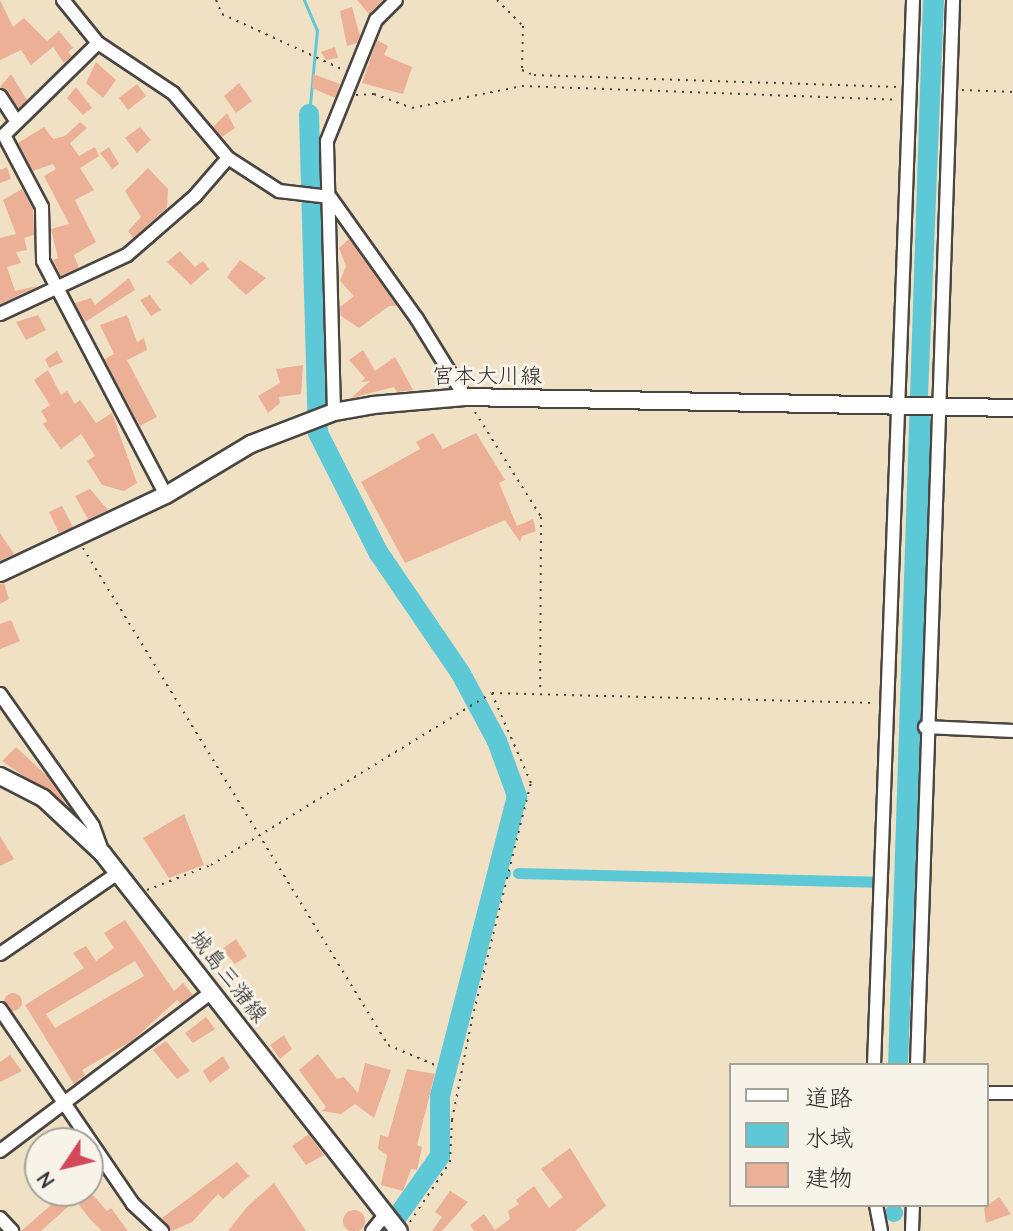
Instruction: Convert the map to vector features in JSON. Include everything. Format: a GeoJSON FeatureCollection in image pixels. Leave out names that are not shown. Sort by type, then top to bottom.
{"type":"FeatureCollection","features":[{"type":"Feature","properties":{"kind":"main road","name":"宮本大川線"},"geometry":{"type":"LineString","coordinates":[[0,573],[166,495],[251,444],[330,414],[465,397],[1013,408]]}},
{"type":"Feature","properties":{"kind":"main road","name":"城島三潴線"},"geometry":{"type":"LineString","coordinates":[[0,776],[43,798],[103,854],[385,1215],[401,1231]]}},
{"type":"Feature","properties":{"kind":"street"},"geometry":{"type":"LineString","coordinates":[[63,0],[98,43],[173,93],[228,158],[279,191],[325,196]]}},
{"type":"Feature","properties":{"kind":"street"},"geometry":{"type":"LineString","coordinates":[[330,414],[325,196],[327,141],[357,74],[376,20],[396,0]]}},
{"type":"Feature","properties":{"kind":"street"},"geometry":{"type":"LineString","coordinates":[[874,1063],[904,406],[913,0]]}},
{"type":"Feature","properties":{"kind":"street"},"geometry":{"type":"LineString","coordinates":[[917,1063],[925,727],[953,0]]}},
{"type":"Feature","properties":{"kind":"street"},"geometry":{"type":"LineString","coordinates":[[98,43],[4,135],[42,207],[43,261],[166,495]]}},
{"type":"Feature","properties":{"kind":"street"},"geometry":{"type":"LineString","coordinates":[[0,96],[17,122]]}},
{"type":"Feature","properties":{"kind":"street"},"geometry":{"type":"LineString","coordinates":[[0,314],[127,255],[195,196],[228,158]]}},
{"type":"Feature","properties":{"kind":"street"},"geometry":{"type":"LineString","coordinates":[[325,196],[417,319],[465,397]]}},
{"type":"Feature","properties":{"kind":"street"},"geometry":{"type":"LineString","coordinates":[[0,694],[93,826],[103,854]]}},
{"type":"Feature","properties":{"kind":"street"},"geometry":{"type":"LineString","coordinates":[[925,727],[1013,731]]}},
{"type":"Feature","properties":{"kind":"street"},"geometry":{"type":"LineString","coordinates":[[0,954],[118,873]]}},
{"type":"Feature","properties":{"kind":"street"},"geometry":{"type":"LineString","coordinates":[[0,1151],[212,992]]}},
{"type":"Feature","properties":{"kind":"street"},"geometry":{"type":"LineString","coordinates":[[0,1009],[133,1204],[162,1231]]}},
{"type":"Feature","properties":{"kind":"street"},"geometry":{"type":"LineString","coordinates":[[989,1093],[1013,1093]]}},
{"type":"Feature","properties":{"kind":"street"},"geometry":{"type":"LineString","coordinates":[[876,1207],[881,1231]]}},
{"type":"Feature","properties":{"kind":"street"},"geometry":{"type":"LineString","coordinates":[[911,1231],[913,1207]]}},
{"type":"Feature","properties":{"kind":"street"},"geometry":{"type":"LineString","coordinates":[[372,1231],[385,1215]]}},
{"type":"Feature","properties":{"kind":"street"},"geometry":{"type":"LineString","coordinates":[[0,1218],[12,1231]]}},
{"type":"Feature","properties":{"kind":"path"},"geometry":{"type":"LineString","coordinates":[[216,0],[222,14],[317,61],[357,74]]}},
{"type":"Feature","properties":{"kind":"path"},"geometry":{"type":"LineString","coordinates":[[497,0],[523,26],[522,70],[534,75],[910,94]]}},
{"type":"Feature","properties":{"kind":"path"},"geometry":{"type":"LineString","coordinates":[[348,96],[374,94],[412,108],[522,86],[910,94]]}},
{"type":"Feature","properties":{"kind":"path"},"geometry":{"type":"LineString","coordinates":[[949,89],[1013,92]]}},
{"type":"Feature","properties":{"kind":"path"},"geometry":{"type":"LineString","coordinates":[[465,397],[541,517],[540,692]]}},
{"type":"Feature","properties":{"kind":"path"},"geometry":{"type":"LineString","coordinates":[[77,538],[388,1045],[435,1065]]}},
{"type":"Feature","properties":{"kind":"path"},"geometry":{"type":"LineString","coordinates":[[401,1231],[450,1162],[452,1120],[472,1019],[531,783],[492,693]]}},
{"type":"Feature","properties":{"kind":"path"},"geometry":{"type":"LineString","coordinates":[[136,898],[156,884],[211,865],[492,693],[889,704]]}},
{"type":"Feature","properties":{"kind":"water"},"geometry":{"type":"Polygon","coordinates":[[[923,0],[944,0],[928,397],[932,434],[908,1063],[888,1063],[923,0]]]}},
{"type":"Feature","properties":{"kind":"water"},"geometry":{"type":"Polygon","coordinates":[[[886,1207],[903,1209],[903,1217],[898,1222],[890,1222],[885,1217],[886,1207]]]}},
{"type":"Feature","properties":{"kind":"building"},"geometry":{"type":"Polygon","coordinates":[[[0,0],[13,27],[24,18],[47,41],[59,31],[73,48],[68,52],[72,56],[64,63],[53,47],[31,65],[21,50],[0,60],[0,0]]]}},
{"type":"Feature","properties":{"kind":"building"},"geometry":{"type":"Polygon","coordinates":[[[357,0],[383,0],[369,14],[357,0]]]}},
{"type":"Feature","properties":{"kind":"building"},"geometry":{"type":"Polygon","coordinates":[[[352,7],[360,36],[357,43],[347,46],[340,11],[352,7]]]}},
{"type":"Feature","properties":{"kind":"building"},"geometry":{"type":"Polygon","coordinates":[[[377,40],[388,46],[384,55],[412,67],[403,94],[362,83],[377,40]]]}},
{"type":"Feature","properties":{"kind":"building"},"geometry":{"type":"Polygon","coordinates":[[[335,47],[338,58],[326,60],[321,52],[335,47]]]}},
{"type":"Feature","properties":{"kind":"building"},"geometry":{"type":"Polygon","coordinates":[[[96,62],[116,80],[103,98],[86,83],[96,62]]]}},
{"type":"Feature","properties":{"kind":"building"},"geometry":{"type":"Polygon","coordinates":[[[11,74],[27,100],[19,108],[0,87],[11,74]]]}},
{"type":"Feature","properties":{"kind":"building"},"geometry":{"type":"Polygon","coordinates":[[[313,74],[340,84],[335,98],[312,88],[313,74]]]}},
{"type":"Feature","properties":{"kind":"building"},"geometry":{"type":"Polygon","coordinates":[[[239,83],[252,101],[236,113],[224,96],[239,83]]]}},
{"type":"Feature","properties":{"kind":"building"},"geometry":{"type":"Polygon","coordinates":[[[137,84],[146,96],[128,110],[119,98],[137,84]]]}},
{"type":"Feature","properties":{"kind":"building"},"geometry":{"type":"Polygon","coordinates":[[[76,87],[92,108],[83,115],[67,98],[76,87]]]}},
{"type":"Feature","properties":{"kind":"building"},"geometry":{"type":"Polygon","coordinates":[[[227,113],[235,128],[222,137],[213,127],[227,113]]]}},
{"type":"Feature","properties":{"kind":"building"},"geometry":{"type":"Polygon","coordinates":[[[80,122],[87,128],[70,143],[79,156],[95,147],[99,156],[80,168],[94,190],[75,200],[96,242],[74,255],[79,268],[61,276],[53,260],[58,258],[51,229],[69,224],[44,176],[56,169],[53,164],[33,171],[18,143],[44,127],[53,139],[65,136],[80,122]]]}},
{"type":"Feature","properties":{"kind":"building"},"geometry":{"type":"Polygon","coordinates":[[[140,127],[151,140],[137,153],[125,138],[140,127]]]}},
{"type":"Feature","properties":{"kind":"building"},"geometry":{"type":"Polygon","coordinates":[[[109,147],[119,164],[112,169],[100,153],[109,147]]]}},
{"type":"Feature","properties":{"kind":"building"},"geometry":{"type":"Polygon","coordinates":[[[7,167],[11,179],[0,183],[0,170],[7,167]]]}},
{"type":"Feature","properties":{"kind":"building"},"geometry":{"type":"Polygon","coordinates":[[[148,168],[168,189],[167,208],[133,238],[128,231],[141,217],[125,191],[148,168]]]}},
{"type":"Feature","properties":{"kind":"building"},"geometry":{"type":"Polygon","coordinates":[[[22,189],[33,209],[34,235],[24,238],[27,250],[16,252],[21,263],[7,267],[15,291],[38,286],[0,304],[0,238],[16,234],[3,200],[22,189]]]}},
{"type":"Feature","properties":{"kind":"building"},"geometry":{"type":"Polygon","coordinates":[[[349,239],[397,306],[389,306],[359,328],[341,316],[340,307],[354,296],[340,281],[346,266],[339,248],[349,239]]]}},
{"type":"Feature","properties":{"kind":"building"},"geometry":{"type":"Polygon","coordinates":[[[180,251],[195,267],[203,261],[209,269],[191,285],[167,262],[180,251]]]}},
{"type":"Feature","properties":{"kind":"building"},"geometry":{"type":"Polygon","coordinates":[[[240,260],[266,278],[246,295],[227,277],[240,260]]]}},
{"type":"Feature","properties":{"kind":"building"},"geometry":{"type":"Polygon","coordinates":[[[129,278],[135,290],[85,322],[75,303],[91,298],[95,305],[129,278]]]}},
{"type":"Feature","properties":{"kind":"building"},"geometry":{"type":"Polygon","coordinates":[[[150,295],[161,310],[151,316],[140,300],[150,295]]]}},
{"type":"Feature","properties":{"kind":"building"},"geometry":{"type":"Polygon","coordinates":[[[38,315],[46,330],[26,340],[16,322],[38,315]]]}},
{"type":"Feature","properties":{"kind":"building"},"geometry":{"type":"Polygon","coordinates":[[[127,315],[137,342],[144,338],[147,350],[127,360],[157,417],[140,426],[104,359],[114,354],[100,325],[127,315]]]}},
{"type":"Feature","properties":{"kind":"building"},"geometry":{"type":"Polygon","coordinates":[[[363,350],[375,371],[395,357],[413,390],[397,392],[394,387],[351,398],[370,381],[361,382],[365,378],[349,360],[363,350]]]}},
{"type":"Feature","properties":{"kind":"building"},"geometry":{"type":"Polygon","coordinates":[[[57,351],[63,362],[49,368],[45,359],[57,351]]]}},
{"type":"Feature","properties":{"kind":"building"},"geometry":{"type":"Polygon","coordinates":[[[303,365],[301,394],[279,397],[280,403],[268,413],[258,396],[280,383],[276,369],[303,365]]]}},
{"type":"Feature","properties":{"kind":"building"},"geometry":{"type":"Polygon","coordinates":[[[48,370],[61,395],[67,391],[75,404],[80,400],[96,423],[112,413],[137,483],[124,491],[102,485],[87,461],[95,456],[81,434],[61,449],[43,424],[47,421],[41,411],[50,405],[34,380],[48,370]]]}},
{"type":"Feature","properties":{"kind":"building"},"geometry":{"type":"Polygon","coordinates":[[[433,433],[443,449],[476,433],[505,480],[499,483],[517,526],[533,519],[536,531],[522,536],[520,542],[505,520],[405,563],[361,482],[420,449],[416,442],[433,433]]]}},
{"type":"Feature","properties":{"kind":"building"},"geometry":{"type":"Polygon","coordinates":[[[90,489],[108,510],[77,525],[88,519],[75,496],[90,489]]]}},
{"type":"Feature","properties":{"kind":"building"},"geometry":{"type":"Polygon","coordinates":[[[62,506],[73,527],[59,533],[49,512],[62,506]]]}},
{"type":"Feature","properties":{"kind":"building"},"geometry":{"type":"Polygon","coordinates":[[[0,533],[14,554],[0,561],[0,533]]]}},
{"type":"Feature","properties":{"kind":"building"},"geometry":{"type":"Polygon","coordinates":[[[4,583],[9,599],[0,604],[0,584],[4,583]]]}},
{"type":"Feature","properties":{"kind":"building"},"geometry":{"type":"Polygon","coordinates":[[[11,620],[20,641],[0,649],[0,624],[11,620]]]}},
{"type":"Feature","properties":{"kind":"building"},"geometry":{"type":"Polygon","coordinates":[[[16,747],[47,776],[68,807],[2,761],[16,747]]]}},
{"type":"Feature","properties":{"kind":"building"},"geometry":{"type":"Polygon","coordinates":[[[184,814],[204,865],[169,878],[143,838],[184,814]]]}},
{"type":"Feature","properties":{"kind":"building"},"geometry":{"type":"Polygon","coordinates":[[[0,836],[14,859],[0,866],[0,836]]]}},
{"type":"Feature","properties":{"kind":"building"},"geometry":{"type":"Polygon","coordinates":[[[125,920],[174,991],[183,983],[193,995],[181,1004],[177,1000],[133,1040],[82,1070],[85,1075],[74,1084],[25,1005],[84,968],[73,953],[86,946],[96,961],[114,948],[104,933],[125,920]],[[135,961],[46,1014],[55,1028],[144,976],[135,961]]]}},
{"type":"Feature","properties":{"kind":"building"},"geometry":{"type":"Polygon","coordinates":[[[236,939],[247,956],[235,964],[222,949],[236,939]]]}},
{"type":"Feature","properties":{"kind":"building"},"geometry":{"type":"Polygon","coordinates":[[[13,993],[22,1002],[13,1011],[4,1002],[13,993]]]}},
{"type":"Feature","properties":{"kind":"building"},"geometry":{"type":"Polygon","coordinates":[[[206,1017],[215,1029],[193,1043],[185,1033],[206,1017]]]}},
{"type":"Feature","properties":{"kind":"building"},"geometry":{"type":"Polygon","coordinates":[[[284,1035],[292,1049],[280,1059],[270,1045],[284,1035]]]}},
{"type":"Feature","properties":{"kind":"building"},"geometry":{"type":"Polygon","coordinates":[[[166,1041],[190,1071],[177,1079],[153,1050],[166,1041]]]}},
{"type":"Feature","properties":{"kind":"building"},"geometry":{"type":"Polygon","coordinates":[[[318,1054],[337,1079],[344,1077],[358,1093],[365,1063],[391,1070],[374,1118],[355,1104],[341,1114],[322,1111],[326,1107],[299,1070],[318,1054]]]}},
{"type":"Feature","properties":{"kind":"building"},"geometry":{"type":"Polygon","coordinates":[[[10,1055],[22,1071],[0,1082],[0,1062],[10,1055]]]}},
{"type":"Feature","properties":{"kind":"building"},"geometry":{"type":"Polygon","coordinates":[[[223,1056],[230,1068],[210,1083],[203,1071],[223,1056]]]}},
{"type":"Feature","properties":{"kind":"building"},"geometry":{"type":"Polygon","coordinates":[[[407,1069],[435,1074],[417,1145],[422,1147],[417,1170],[411,1169],[403,1191],[381,1185],[387,1155],[378,1149],[380,1135],[388,1137],[407,1069]]]}},
{"type":"Feature","properties":{"kind":"building"},"geometry":{"type":"Polygon","coordinates":[[[309,1134],[324,1155],[306,1165],[292,1146],[309,1134]]]}},
{"type":"Feature","properties":{"kind":"building"},"geometry":{"type":"Polygon","coordinates":[[[570,1148],[606,1206],[575,1231],[474,1231],[470,1225],[484,1214],[495,1230],[510,1219],[508,1211],[519,1204],[516,1200],[534,1186],[549,1208],[563,1197],[541,1169],[570,1148]]]}},
{"type":"Feature","properties":{"kind":"building"},"geometry":{"type":"Polygon","coordinates":[[[237,1162],[249,1176],[223,1199],[218,1194],[192,1222],[172,1231],[162,1218],[237,1162]]]}},
{"type":"Feature","properties":{"kind":"building"},"geometry":{"type":"Polygon","coordinates":[[[274,1183],[306,1231],[228,1231],[246,1208],[274,1183]]]}},
{"type":"Feature","properties":{"kind":"building"},"geometry":{"type":"Polygon","coordinates":[[[450,1191],[468,1202],[442,1231],[432,1231],[442,1217],[435,1212],[450,1191]]]}},
{"type":"Feature","properties":{"kind":"building"},"geometry":{"type":"Polygon","coordinates":[[[999,1197],[1011,1214],[986,1223],[984,1208],[999,1197]]]}},
{"type":"Feature","properties":{"kind":"building"},"geometry":{"type":"Polygon","coordinates":[[[49,1207],[68,1207],[41,1231],[21,1231],[49,1207]]]}},
{"type":"Feature","properties":{"kind":"building"},"geometry":{"type":"Polygon","coordinates":[[[81,1207],[103,1207],[107,1211],[111,1208],[128,1231],[102,1231],[81,1207]]]}},
{"type":"Feature","properties":{"kind":"building"},"geometry":{"type":"Polygon","coordinates":[[[354,1210],[362,1213],[365,1221],[362,1229],[354,1232],[346,1229],[343,1221],[346,1213],[354,1210]]]}},
{"type":"Feature","properties":{"kind":"waterway"},"geometry":{"type":"LineString","coordinates":[[304,0],[317,30],[309,114]]}},
{"type":"Feature","properties":{"kind":"waterway"},"geometry":{"type":"LineString","coordinates":[[309,114],[318,433],[378,552],[460,672],[497,741],[517,796],[440,1095],[440,1156],[387,1231]]}},
{"type":"Feature","properties":{"kind":"waterway"},"geometry":{"type":"LineString","coordinates":[[497,873],[505,873]]}},
{"type":"Feature","properties":{"kind":"waterway"},"geometry":{"type":"LineString","coordinates":[[518,873],[876,882]]}}]}
